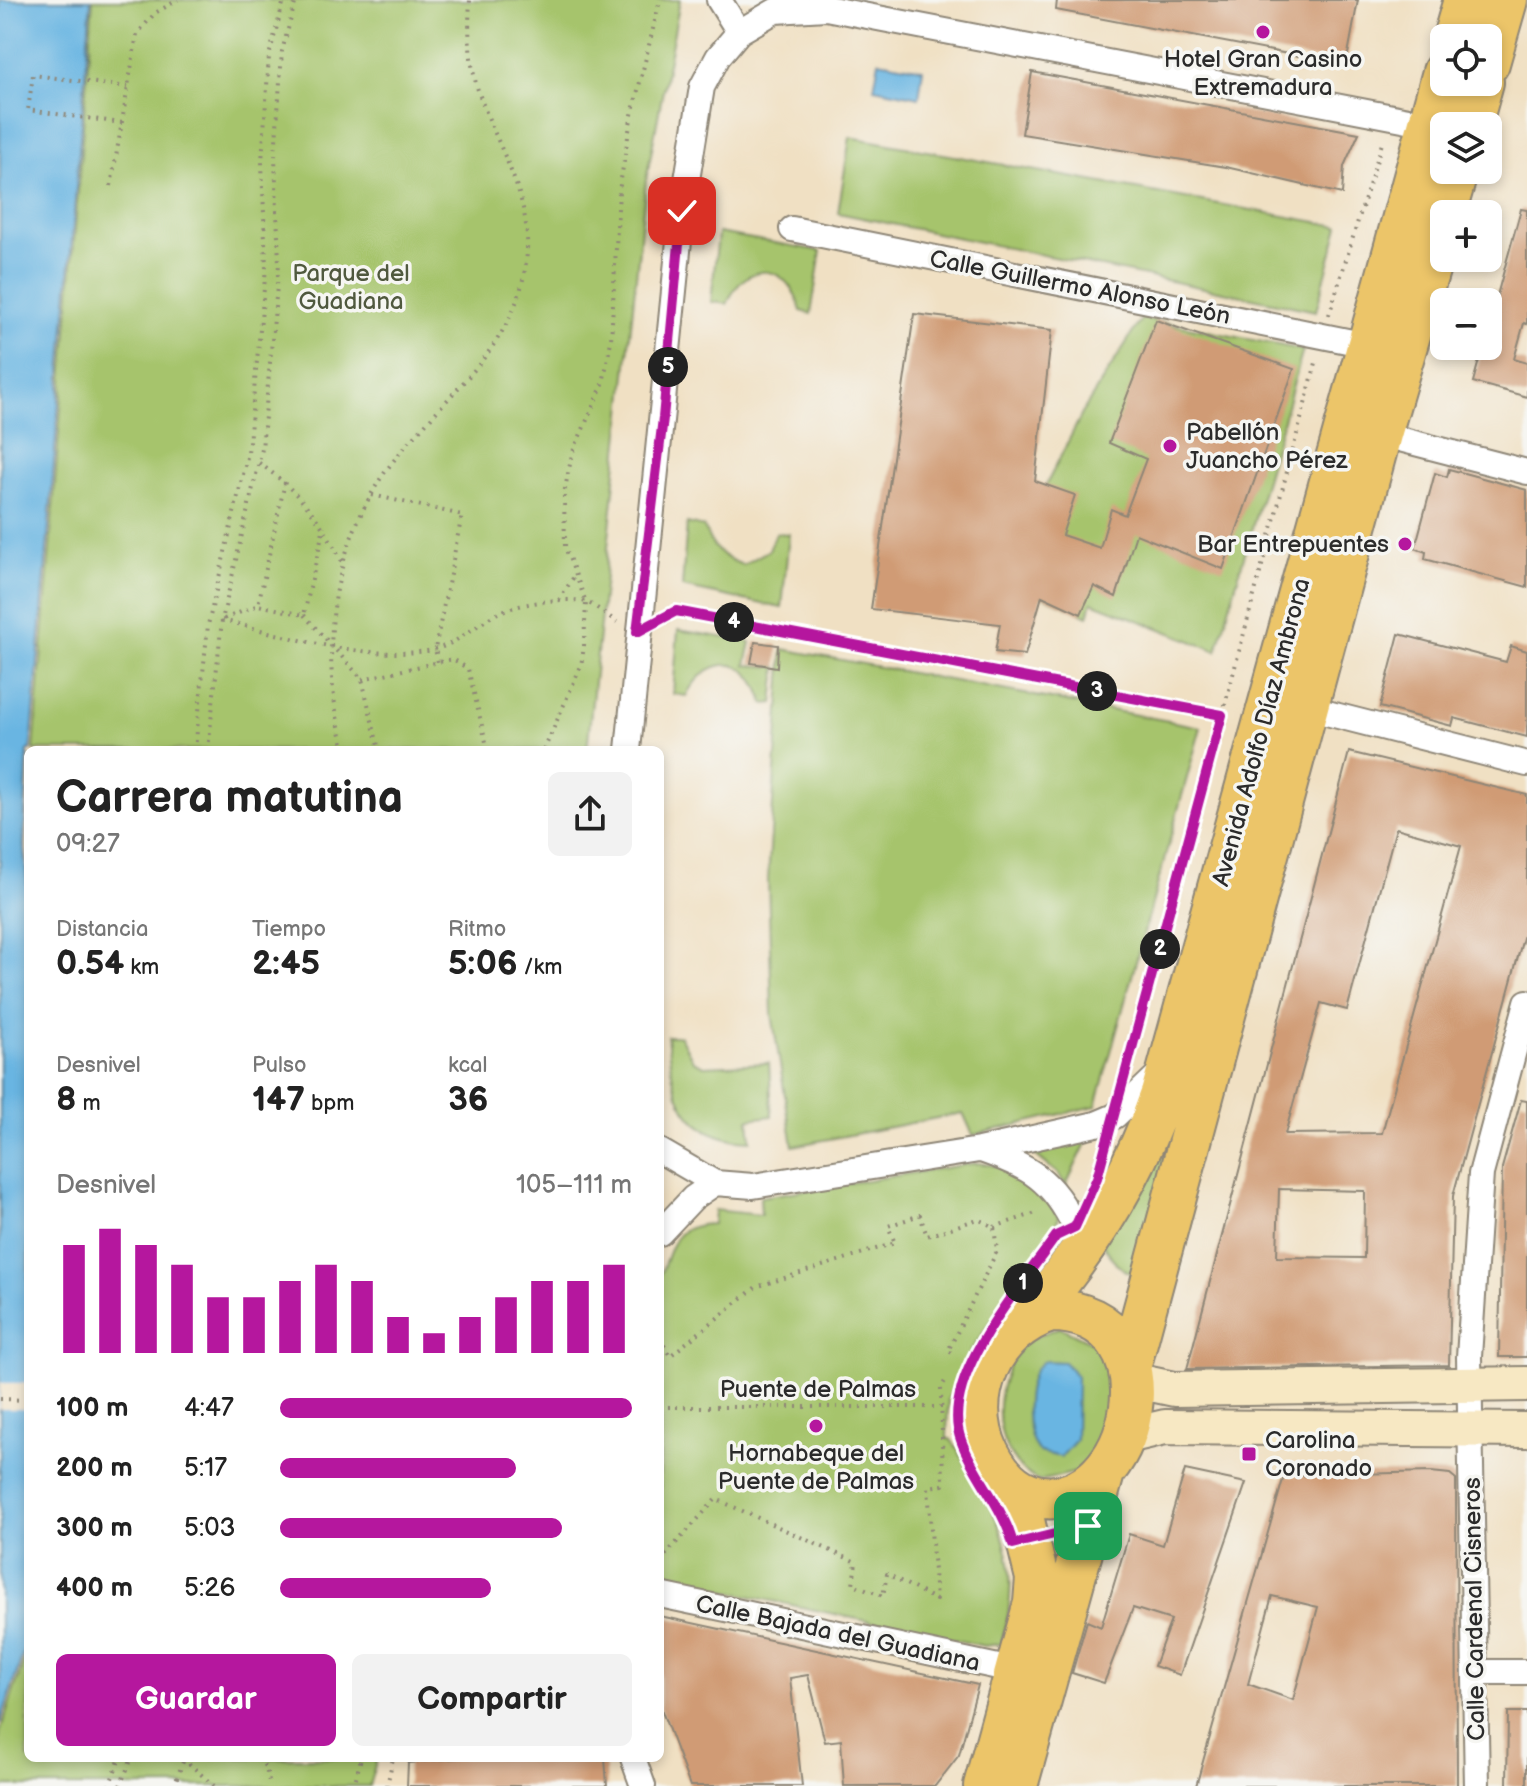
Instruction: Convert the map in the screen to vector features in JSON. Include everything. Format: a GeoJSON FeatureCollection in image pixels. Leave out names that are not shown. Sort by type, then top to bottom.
{"type":"FeatureCollection","features":[{"type":"Feature","properties":{"kind":"highway"},"geometry":{"type":"LineString","coordinates":[[1458,24],[1465,0]]}},
{"type":"Feature","properties":{"kind":"highway"},"geometry":{"type":"LineString","coordinates":[[1499,24],[1506,0]]}},
{"type":"Feature","properties":{"kind":"highway","name":"Avenida Adolfo Díaz Ambrona"},"geometry":{"type":"LineString","coordinates":[[1029,1318],[1053,1290],[1126,1181],[1145,1144],[1172,1058],[1437,96]]}},
{"type":"Feature","properties":{"kind":"highway","name":"Avenida Adolfo Díaz Ambrona"},"geometry":{"type":"LineString","coordinates":[[1131,1374],[1380,434],[1430,262]]}},
{"type":"Feature","properties":{"kind":"highway"},"geometry":{"type":"LineString","coordinates":[[1305,572],[1327,537],[1352,451],[1364,438],[1380,434]]}},
{"type":"Feature","properties":{"kind":"highway"},"geometry":{"type":"LineString","coordinates":[[1051,1311],[1072,1311],[1096,1319],[1112,1332],[1123,1348],[1131,1374],[1132,1398],[1123,1437],[1103,1473],[992,1784],[1017,1671],[1029,1632],[1037,1578],[1015,1488],[990,1457],[959,1408],[1008,1334],[1029,1318],[1051,1311]]}},
{"type":"Feature","properties":{"kind":"highway"},"geometry":{"type":"LineString","coordinates":[[1015,1488],[1050,1498],[1088,1487],[1103,1473]]}},
{"type":"Feature","properties":{"kind":"main road"},"geometry":{"type":"LineString","coordinates":[[1131,1374],[1166,1389],[1527,1384]]}},
{"type":"Feature","properties":{"kind":"main road"},"geometry":{"type":"LineString","coordinates":[[1123,1437],[1165,1427],[1470,1432],[1527,1430]]}},
{"type":"Feature","properties":{"kind":"street"},"geometry":{"type":"LineString","coordinates":[[719,0],[739,32]]}},
{"type":"Feature","properties":{"kind":"street"},"geometry":{"type":"LineString","coordinates":[[628,746],[637,632],[663,418],[682,211],[702,87],[718,57],[739,32],[775,11],[826,8],[1429,124]]}},
{"type":"Feature","properties":{"kind":"street","name":"Calle Guillermo Alonso León"},"geometry":{"type":"LineString","coordinates":[[792,229],[1367,345]]}},
{"type":"Feature","properties":{"kind":"street"},"geometry":{"type":"LineString","coordinates":[[1380,434],[1527,472]]}},
{"type":"Feature","properties":{"kind":"street"},"geometry":{"type":"LineString","coordinates":[[1307,708],[1527,764]]}},
{"type":"Feature","properties":{"kind":"street","name":"Calle Cardenal Cisneros"},"geometry":{"type":"LineString","coordinates":[[1477,1786],[1467,1384],[1481,1174],[1527,1002]]}},
{"type":"Feature","properties":{"kind":"street"},"geometry":{"type":"LineString","coordinates":[[664,1153],[715,1183],[753,1186],[979,1150],[1066,1132],[1115,1116],[1144,1091],[1172,1058]]}},
{"type":"Feature","properties":{"kind":"street"},"geometry":{"type":"LineString","coordinates":[[979,1150],[1014,1161],[1049,1184],[1061,1199],[1075,1227]]}},
{"type":"Feature","properties":{"kind":"street"},"geometry":{"type":"LineString","coordinates":[[664,1229],[693,1198],[715,1183]]}},
{"type":"Feature","properties":{"kind":"street","name":"Calle Bajada del Guadiana"},"geometry":{"type":"LineString","coordinates":[[664,1596],[1017,1671]]}},
{"type":"Feature","properties":{"kind":"street"},"geometry":{"type":"LineString","coordinates":[[1476,1672],[1527,1672]]}},
{"type":"Feature","properties":{"kind":"street"},"geometry":{"type":"LineString","coordinates":[[634,1762],[643,1786]]}},
{"type":"Feature","properties":{"kind":"path"},"geometry":{"type":"LineString","coordinates":[[111,186],[137,34],[155,13],[178,0]]}},
{"type":"Feature","properties":{"kind":"path"},"geometry":{"type":"LineString","coordinates":[[195,746],[208,625],[248,453],[266,268],[262,162],[269,56],[284,0]]}},
{"type":"Feature","properties":{"kind":"path"},"geometry":{"type":"LineString","coordinates":[[208,746],[222,620],[258,463],[279,264],[275,157],[282,51],[296,0]]}},
{"type":"Feature","properties":{"kind":"path"},"geometry":{"type":"LineString","coordinates":[[344,746],[333,708],[330,646],[343,564],[359,517],[406,446],[488,356],[515,308],[524,275],[528,242],[521,190],[479,94],[471,57],[470,0]]}},
{"type":"Feature","properties":{"kind":"path"},"geometry":{"type":"LineString","coordinates":[[546,746],[581,666],[586,602],[565,547],[564,494],[572,454],[603,384],[611,341],[619,191],[631,119],[660,0]]}},
{"type":"Feature","properties":{"kind":"path"},"geometry":{"type":"LineString","coordinates":[[122,123],[28,110],[33,75],[128,87]]}},
{"type":"Feature","properties":{"kind":"path"},"geometry":{"type":"LineString","coordinates":[[1128,1069],[1324,336],[1381,144]]}},
{"type":"Feature","properties":{"kind":"path"},"geometry":{"type":"LineString","coordinates":[[258,463],[285,482],[324,526],[343,564]]}},
{"type":"Feature","properties":{"kind":"path"},"geometry":{"type":"LineString","coordinates":[[258,605],[285,482]]}},
{"type":"Feature","properties":{"kind":"path"},"geometry":{"type":"LineString","coordinates":[[372,495],[462,515],[435,649],[438,662]]}},
{"type":"Feature","properties":{"kind":"path"},"geometry":{"type":"LineString","coordinates":[[304,615],[324,526]]}},
{"type":"Feature","properties":{"kind":"path"},"geometry":{"type":"LineString","coordinates":[[558,601],[575,575]]}},
{"type":"Feature","properties":{"kind":"path"},"geometry":{"type":"LineString","coordinates":[[222,620],[330,646],[387,652],[435,649],[464,638],[497,613],[526,604],[586,602],[637,632],[676,611],[1222,715]]}},
{"type":"Feature","properties":{"kind":"path"},"geometry":{"type":"LineString","coordinates":[[222,620],[258,605],[304,615],[362,679],[378,746]]}},
{"type":"Feature","properties":{"kind":"path"},"geometry":{"type":"LineString","coordinates":[[362,679],[453,659],[468,669],[487,746]]}},
{"type":"Feature","properties":{"kind":"path"},"geometry":{"type":"LineString","coordinates":[[664,1359],[756,1287],[895,1243],[888,1226],[920,1215],[927,1236],[978,1219],[994,1227],[1043,1211],[1075,1227]]}},
{"type":"Feature","properties":{"kind":"path"},"geometry":{"type":"LineString","coordinates":[[664,1557],[716,1499],[856,1562],[853,1584],[883,1596],[887,1574],[936,1600],[928,1487],[943,1485],[959,1408],[941,1388],[960,1358],[948,1351],[997,1251],[994,1227]]}},
{"type":"Feature","properties":{"kind":"path"},"geometry":{"type":"LineString","coordinates":[[664,1345],[670,1356]]}},
{"type":"Feature","properties":{"kind":"path"},"geometry":{"type":"LineString","coordinates":[[0,1399],[24,1400]]}},
{"type":"Feature","properties":{"kind":"path","name":"Puente de Palmas"},"geometry":{"type":"LineString","coordinates":[[664,1407],[959,1408]]}},
{"type":"Feature","properties":{"kind":"path"},"geometry":{"type":"LineString","coordinates":[[109,1786],[118,1762]]}},
{"type":"Feature","properties":{"kind":"path"},"geometry":{"type":"LineString","coordinates":[[120,1786],[130,1762]]}},
{"type":"Feature","properties":{"kind":"path"},"geometry":{"type":"LineString","coordinates":[[174,1786],[183,1762]]}},
{"type":"Feature","properties":{"kind":"path"},"geometry":{"type":"LineString","coordinates":[[188,1762],[214,1786]]}},
{"type":"Feature","properties":{"kind":"path"},"geometry":{"type":"LineString","coordinates":[[261,1762],[270,1786]]}},
{"type":"Feature","properties":{"kind":"path"},"geometry":{"type":"LineString","coordinates":[[354,1786],[360,1762]]}},
{"type":"Feature","properties":{"kind":"path"},"geometry":{"type":"LineString","coordinates":[[387,1786],[392,1762]]}},
{"type":"Feature","properties":{"kind":"green space","name":"Parque del Guadiana"},"geometry":{"type":"Polygon","coordinates":[[[93,0],[680,0],[646,181],[587,746],[34,746],[93,0]]]}},
{"type":"Feature","properties":{"kind":"green space"},"geometry":{"type":"Polygon","coordinates":[[[850,137],[1339,226],[1316,311],[838,213],[850,137]]]}},
{"type":"Feature","properties":{"kind":"green space"},"geometry":{"type":"Polygon","coordinates":[[[718,233],[821,251],[811,314],[801,311],[787,283],[778,275],[767,272],[745,279],[727,304],[711,302],[718,233]]]}},
{"type":"Feature","properties":{"kind":"green space","name":"Pabellón Juancho Pérez"},"geometry":{"type":"Polygon","coordinates":[[[1142,318],[1303,350],[1217,651],[1092,602],[1088,616],[1024,588],[1046,485],[1085,408],[1142,318]]]}},
{"type":"Feature","properties":{"kind":"green space"},"geometry":{"type":"Polygon","coordinates":[[[687,523],[704,527],[718,551],[743,565],[769,550],[776,533],[789,534],[782,608],[682,587],[687,523]]]}},
{"type":"Feature","properties":{"kind":"green space"},"geometry":{"type":"Polygon","coordinates":[[[1322,561],[1139,1279],[1116,1264],[1101,1241],[1322,561]]]}},
{"type":"Feature","properties":{"kind":"green space"},"geometry":{"type":"Polygon","coordinates":[[[678,630],[751,642],[746,665],[777,667],[773,703],[764,704],[750,675],[729,665],[706,672],[686,696],[673,694],[678,630]]]}},
{"type":"Feature","properties":{"kind":"green space"},"geometry":{"type":"Polygon","coordinates":[[[783,649],[1201,727],[1096,1106],[973,1135],[963,1113],[793,1146],[772,1014],[768,879],[783,649]]]}},
{"type":"Feature","properties":{"kind":"green space"},"geometry":{"type":"Polygon","coordinates":[[[667,1036],[680,1036],[693,1061],[704,1066],[769,1063],[772,1116],[749,1119],[751,1141],[710,1132],[685,1110],[673,1077],[667,1036]]]}},
{"type":"Feature","properties":{"kind":"green space"},"geometry":{"type":"Polygon","coordinates":[[[1089,1137],[1066,1185],[1057,1173],[1027,1148],[1089,1137]]]}},
{"type":"Feature","properties":{"kind":"green space"},"geometry":{"type":"Polygon","coordinates":[[[976,1163],[1004,1168],[1025,1178],[1059,1217],[1053,1232],[971,1351],[948,1399],[947,1439],[951,1439],[993,1512],[1009,1559],[1011,1585],[1001,1644],[984,1646],[664,1578],[664,1264],[671,1246],[681,1233],[699,1225],[713,1224],[714,1210],[761,1215],[760,1197],[976,1163]]]}},
{"type":"Feature","properties":{"kind":"green space"},"geometry":{"type":"Polygon","coordinates":[[[1060,1327],[1103,1348],[1111,1401],[1099,1439],[1077,1472],[1039,1481],[1023,1470],[1011,1455],[999,1420],[999,1400],[1003,1381],[1021,1346],[1060,1327]]]}},
{"type":"Feature","properties":{"kind":"green space"},"geometry":{"type":"Polygon","coordinates":[[[24,1660],[24,1762],[376,1762],[369,1786],[0,1786],[0,1733],[24,1660]]]}},
{"type":"Feature","properties":{"kind":"water"},"geometry":{"type":"Polygon","coordinates":[[[0,0],[91,0],[31,746],[24,746],[24,1651],[0,1724],[0,0]]]}},
{"type":"Feature","properties":{"kind":"water"},"geometry":{"type":"Polygon","coordinates":[[[879,61],[923,69],[919,97],[874,88],[879,61]]]}},
{"type":"Feature","properties":{"kind":"water"},"geometry":{"type":"Polygon","coordinates":[[[1044,1361],[1064,1362],[1077,1376],[1076,1440],[1061,1457],[1039,1452],[1033,1443],[1027,1418],[1028,1390],[1037,1368],[1044,1361]]]}},
{"type":"Feature","properties":{"kind":"pier"},"geometry":{"type":"Polygon","coordinates":[[[0,1383],[24,1383],[24,1409],[0,1409],[0,1383]]]}},
{"type":"Feature","properties":{"kind":"building","name":"Hotel Gran Casino Extremadura"},"geometry":{"type":"Polygon","coordinates":[[[1057,0],[1358,0],[1346,65],[1056,10],[1057,0]]]}},
{"type":"Feature","properties":{"kind":"building"},"geometry":{"type":"Polygon","coordinates":[[[1032,72],[1359,133],[1344,166],[1342,194],[1226,167],[1022,134],[1032,72]]]}},
{"type":"Feature","properties":{"kind":"building"},"geometry":{"type":"Polygon","coordinates":[[[1521,209],[1527,210],[1527,324],[1524,323],[1514,359],[1527,363],[1527,397],[1473,382],[1479,360],[1502,360],[1502,288],[1499,288],[1521,209]]]}},
{"type":"Feature","properties":{"kind":"building"},"geometry":{"type":"Polygon","coordinates":[[[914,314],[1052,330],[1035,481],[1075,495],[1062,535],[1100,548],[1111,509],[1125,515],[1146,459],[1109,443],[1156,320],[1294,369],[1223,569],[1136,534],[1116,597],[1094,586],[1081,614],[1042,596],[1025,655],[995,652],[1000,624],[871,609],[914,314]]]}},
{"type":"Feature","properties":{"kind":"building"},"geometry":{"type":"Polygon","coordinates":[[[1449,469],[1527,490],[1527,587],[1425,559],[1426,552],[1415,548],[1435,473],[1447,477],[1449,469]]]}},
{"type":"Feature","properties":{"kind":"building"},"geometry":{"type":"Polygon","coordinates":[[[1399,634],[1506,662],[1511,646],[1527,651],[1527,737],[1454,718],[1452,726],[1380,707],[1399,634]]]}},
{"type":"Feature","properties":{"kind":"building"},"geometry":{"type":"Polygon","coordinates":[[[755,642],[778,645],[777,667],[751,663],[755,642]]]}},
{"type":"Feature","properties":{"kind":"building"},"geometry":{"type":"Polygon","coordinates":[[[1349,752],[1527,795],[1527,923],[1453,1196],[1449,1365],[1187,1369],[1349,752]],[[1396,828],[1347,1010],[1321,1003],[1285,1134],[1382,1133],[1461,846],[1396,828]],[[1279,1189],[1277,1257],[1364,1258],[1365,1191],[1279,1189]]]}},
{"type":"Feature","properties":{"kind":"building"},"geometry":{"type":"Polygon","coordinates":[[[1521,1100],[1527,1101],[1527,1357],[1499,1357],[1502,1168],[1521,1100]]]}},
{"type":"Feature","properties":{"kind":"building"},"geometry":{"type":"Polygon","coordinates":[[[1185,1470],[1246,1483],[1180,1675],[1154,1666],[1171,1620],[1133,1608],[1104,1683],[1072,1673],[1087,1621],[1101,1627],[1129,1534],[1163,1545],[1185,1470]]]}},
{"type":"Feature","properties":{"kind":"building"},"geometry":{"type":"Polygon","coordinates":[[[1431,1472],[1450,1474],[1456,1479],[1457,1786],[1196,1786],[1284,1476],[1431,1472]],[[1272,1596],[1248,1684],[1293,1700],[1318,1607],[1272,1596]]]}},
{"type":"Feature","properties":{"kind":"building"},"geometry":{"type":"Polygon","coordinates":[[[664,1617],[978,1685],[959,1755],[935,1786],[844,1786],[841,1740],[825,1742],[808,1675],[790,1678],[802,1786],[690,1786],[664,1717],[664,1617]]]}},
{"type":"Feature","properties":{"kind":"building"},"geometry":{"type":"Polygon","coordinates":[[[1508,1712],[1527,1712],[1527,1786],[1507,1786],[1508,1712]]]}},
{"type":"Feature","properties":{"kind":"building"},"geometry":{"type":"Polygon","coordinates":[[[605,1762],[607,1786],[407,1786],[408,1763],[605,1762]]]}},
{"type":"Feature","properties":{"kind":"place","name":"Hotel Gran Casino Extremadura"},"geometry":{"type":"Point","coordinates":[1263,32]}},
{"type":"Feature","properties":{"kind":"place","name":"Pabellón Juancho Pérez"},"geometry":{"type":"Point","coordinates":[1170,446]}},
{"type":"Feature","properties":{"kind":"place","name":"Bar Entrepuentes"},"geometry":{"type":"Point","coordinates":[1405,544]}},
{"type":"Feature","properties":{"kind":"place","name":"Hornabeque del Puente de Palmas"},"geometry":{"type":"Point","coordinates":[816,1426]}},
{"type":"Feature","properties":{"kind":"place","name":"Carolina Coronado"},"geometry":{"type":"Point","coordinates":[1249,1454]}},
{"type":"Feature","properties":{"kind":"route"},"geometry":{"type":"LineString","coordinates":[[682,211],[663,418],[637,632],[676,611],[1222,715],[1097,1178],[1075,1227],[1056,1236],[976,1353],[960,1390],[957,1408],[956,1424],[960,1438],[1002,1509],[1013,1544],[1088,1526]]}}]}
